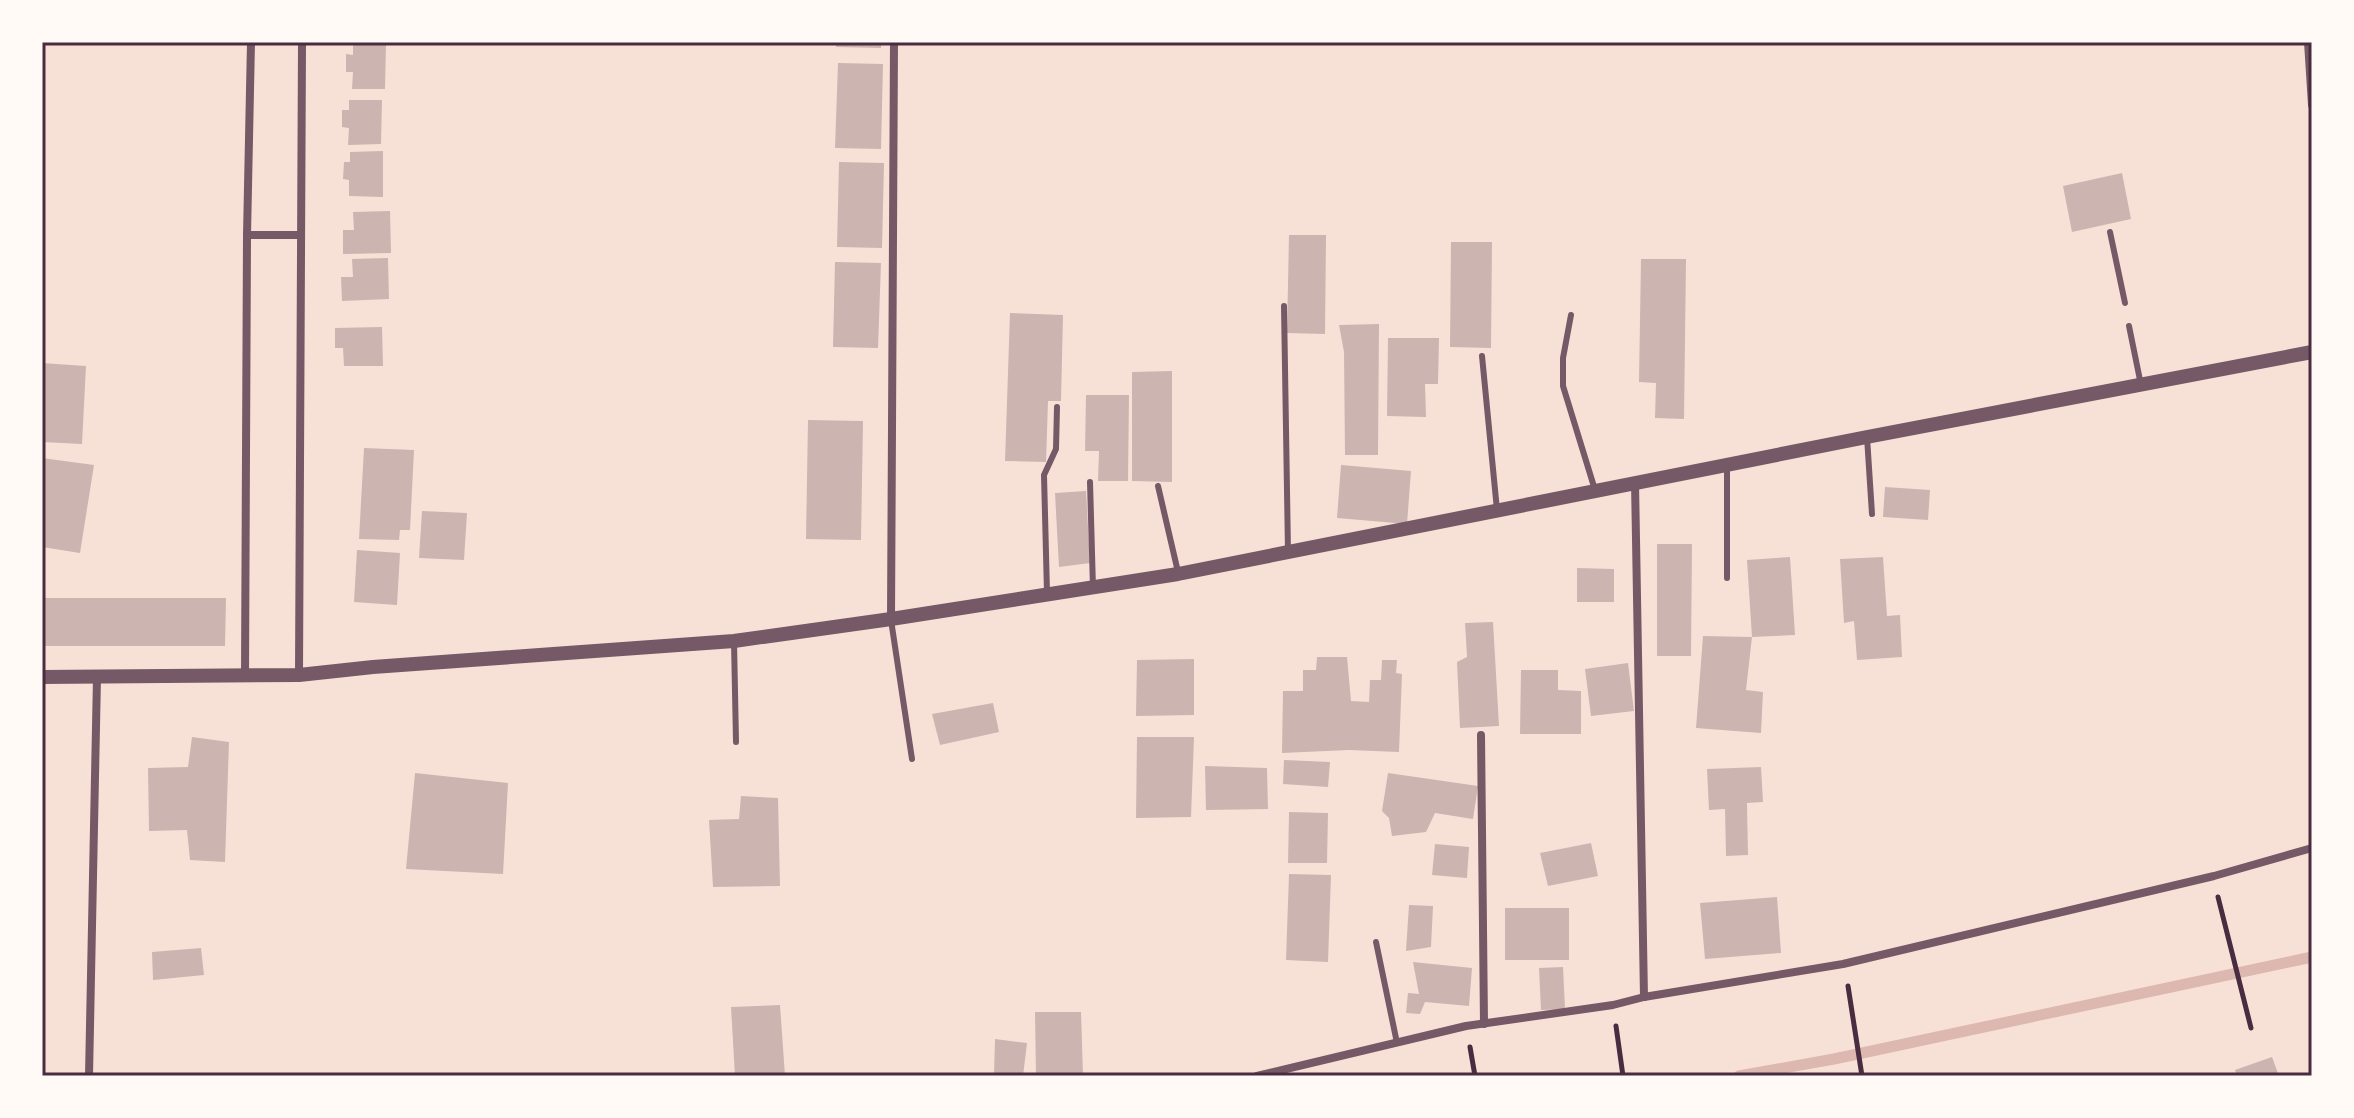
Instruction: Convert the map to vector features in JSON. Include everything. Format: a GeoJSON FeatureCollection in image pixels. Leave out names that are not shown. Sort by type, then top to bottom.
{"type":"FeatureCollection","features":[{"type":"Feature","properties":{"kind":"street"},"geometry":{"type":"LineString","coordinates":[[245,677],[251,42]]}},
{"type":"Feature","properties":{"kind":"street"},"geometry":{"type":"LineString","coordinates":[[299,675],[302,42]]}},
{"type":"Feature","properties":{"kind":"street"},"geometry":{"type":"LineString","coordinates":[[891,619],[894,42]]}},
{"type":"Feature","properties":{"kind":"street"},"geometry":{"type":"LineString","coordinates":[[2308,42],[2312,105]]}},
{"type":"Feature","properties":{"kind":"street"},"geometry":{"type":"LineString","coordinates":[[247,235],[300,235]]}},
{"type":"Feature","properties":{"kind":"street"},"geometry":{"type":"LineString","coordinates":[[42,677],[299,675],[734,641],[891,619],[1178,574],[1635,482],[2312,352]]}},
{"type":"Feature","properties":{"kind":"street"},"geometry":{"type":"LineString","coordinates":[[1635,482],[1644,997]]}},
{"type":"Feature","properties":{"kind":"street"},"geometry":{"type":"LineString","coordinates":[[89,1076],[97,677]]}},
{"type":"Feature","properties":{"kind":"street"},"geometry":{"type":"LineString","coordinates":[[1481,735],[1484,1024]]}},
{"type":"Feature","properties":{"kind":"street"},"geometry":{"type":"LineString","coordinates":[[1257,1076],[1484,1024],[1613,1005],[1644,997],[1843,964],[2214,876],[2312,848]]}},
{"type":"Feature","properties":{"kind":"lane"},"geometry":{"type":"LineString","coordinates":[[2110,232],[2125,303]]}},
{"type":"Feature","properties":{"kind":"lane"},"geometry":{"type":"LineString","coordinates":[[1284,306],[1288,552]]}},
{"type":"Feature","properties":{"kind":"lane"},"geometry":{"type":"LineString","coordinates":[[1571,315],[1563,358],[1563,386],[1595,490]]}},
{"type":"Feature","properties":{"kind":"lane"},"geometry":{"type":"LineString","coordinates":[[2129,326],[2141,385]]}},
{"type":"Feature","properties":{"kind":"lane"},"geometry":{"type":"LineString","coordinates":[[1482,356],[1497,510]]}},
{"type":"Feature","properties":{"kind":"lane"},"geometry":{"type":"LineString","coordinates":[[1047,595],[1044,475],[1056,449],[1057,407]]}},
{"type":"Feature","properties":{"kind":"lane"},"geometry":{"type":"LineString","coordinates":[[1867,437],[1872,514]]}},
{"type":"Feature","properties":{"kind":"lane"},"geometry":{"type":"LineString","coordinates":[[1727,464],[1727,578]]}},
{"type":"Feature","properties":{"kind":"lane"},"geometry":{"type":"LineString","coordinates":[[1090,482],[1093,588]]}},
{"type":"Feature","properties":{"kind":"lane"},"geometry":{"type":"LineString","coordinates":[[1158,486],[1178,574]]}},
{"type":"Feature","properties":{"kind":"lane"},"geometry":{"type":"LineString","coordinates":[[891,619],[912,759]]}},
{"type":"Feature","properties":{"kind":"lane"},"geometry":{"type":"LineString","coordinates":[[734,641],[736,742]]}},
{"type":"Feature","properties":{"kind":"lane"},"geometry":{"type":"LineString","coordinates":[[1376,942],[1397,1043]]}},
{"type":"Feature","properties":{"kind":"path"},"geometry":{"type":"LineString","coordinates":[[2219,903],[2251,1028]]}},
{"type":"Feature","properties":{"kind":"path"},"geometry":{"type":"LineString","coordinates":[[1849,988],[1862,1076]]}},
{"type":"Feature","properties":{"kind":"path"},"geometry":{"type":"LineString","coordinates":[[1613,1005],[1623,1073]]}},
{"type":"Feature","properties":{"kind":"building"},"geometry":{"type":"Polygon","coordinates":[[[836,42],[881,42],[881,48],[836,47],[836,42]]]}},
{"type":"Feature","properties":{"kind":"building"},"geometry":{"type":"Polygon","coordinates":[[[386,44],[385,89],[352,89],[353,72],[346,72],[346,54],[353,55],[353,45],[386,44]]]}},
{"type":"Feature","properties":{"kind":"building"},"geometry":{"type":"Polygon","coordinates":[[[838,63],[883,64],[881,149],[835,148],[838,63]]]}},
{"type":"Feature","properties":{"kind":"building"},"geometry":{"type":"Polygon","coordinates":[[[349,100],[382,100],[381,144],[348,145],[349,128],[342,127],[342,110],[349,110],[349,100]]]}},
{"type":"Feature","properties":{"kind":"building"},"geometry":{"type":"Polygon","coordinates":[[[383,151],[383,197],[349,196],[349,180],[343,179],[344,162],[350,162],[350,152],[383,151]]]}},
{"type":"Feature","properties":{"kind":"building"},"geometry":{"type":"Polygon","coordinates":[[[839,162],[884,163],[882,248],[837,247],[839,162]]]}},
{"type":"Feature","properties":{"kind":"building"},"geometry":{"type":"Polygon","coordinates":[[[2122,173],[2131,219],[2072,232],[2063,186],[2122,173]]]}},
{"type":"Feature","properties":{"kind":"building"},"geometry":{"type":"Polygon","coordinates":[[[390,211],[391,253],[343,254],[343,230],[354,230],[353,212],[390,211]]]}},
{"type":"Feature","properties":{"kind":"building"},"geometry":{"type":"Polygon","coordinates":[[[1289,235],[1326,235],[1325,334],[1287,333],[1289,235]]]}},
{"type":"Feature","properties":{"kind":"building"},"geometry":{"type":"Polygon","coordinates":[[[1451,242],[1492,242],[1491,348],[1450,347],[1451,242]]]}},
{"type":"Feature","properties":{"kind":"building"},"geometry":{"type":"Polygon","coordinates":[[[388,258],[389,299],[342,301],[341,277],[353,277],[352,259],[388,258]]]}},
{"type":"Feature","properties":{"kind":"building"},"geometry":{"type":"Polygon","coordinates":[[[1641,259],[1686,259],[1684,419],[1655,418],[1656,383],[1639,382],[1641,259]]]}},
{"type":"Feature","properties":{"kind":"building"},"geometry":{"type":"Polygon","coordinates":[[[835,262],[881,263],[878,348],[833,347],[835,262]]]}},
{"type":"Feature","properties":{"kind":"building"},"geometry":{"type":"Polygon","coordinates":[[[1010,313],[1063,315],[1061,401],[1048,401],[1046,462],[1005,461],[1010,313]]]}},
{"type":"Feature","properties":{"kind":"building"},"geometry":{"type":"Polygon","coordinates":[[[1379,324],[1378,455],[1345,455],[1344,352],[1339,325],[1379,324]]]}},
{"type":"Feature","properties":{"kind":"building"},"geometry":{"type":"Polygon","coordinates":[[[382,327],[383,366],[344,366],[343,348],[335,348],[335,328],[382,327]]]}},
{"type":"Feature","properties":{"kind":"building"},"geometry":{"type":"Polygon","coordinates":[[[1388,338],[1439,338],[1438,384],[1425,384],[1426,417],[1387,416],[1388,338]]]}},
{"type":"Feature","properties":{"kind":"building"},"geometry":{"type":"Polygon","coordinates":[[[42,363],[86,366],[82,444],[42,442],[42,363]]]}},
{"type":"Feature","properties":{"kind":"building"},"geometry":{"type":"Polygon","coordinates":[[[1172,371],[1172,482],[1132,481],[1132,372],[1172,371]]]}},
{"type":"Feature","properties":{"kind":"building"},"geometry":{"type":"Polygon","coordinates":[[[1086,395],[1129,395],[1128,481],[1098,481],[1099,451],[1085,451],[1086,395]]]}},
{"type":"Feature","properties":{"kind":"building"},"geometry":{"type":"Polygon","coordinates":[[[808,420],[863,421],[861,540],[806,539],[808,420]]]}},
{"type":"Feature","properties":{"kind":"building"},"geometry":{"type":"Polygon","coordinates":[[[364,448],[414,450],[410,530],[400,530],[399,540],[359,539],[364,448]]]}},
{"type":"Feature","properties":{"kind":"building"},"geometry":{"type":"Polygon","coordinates":[[[42,458],[94,465],[80,553],[42,547],[42,458]]]}},
{"type":"Feature","properties":{"kind":"building"},"geometry":{"type":"Polygon","coordinates":[[[1341,465],[1411,471],[1407,524],[1337,518],[1341,465]]]}},
{"type":"Feature","properties":{"kind":"building"},"geometry":{"type":"Polygon","coordinates":[[[1885,487],[1930,490],[1928,520],[1883,517],[1885,487]]]}},
{"type":"Feature","properties":{"kind":"building"},"geometry":{"type":"Polygon","coordinates":[[[1086,491],[1090,563],[1059,567],[1055,493],[1086,491]]]}},
{"type":"Feature","properties":{"kind":"building"},"geometry":{"type":"Polygon","coordinates":[[[422,511],[467,513],[464,560],[419,558],[422,511]]]}},
{"type":"Feature","properties":{"kind":"building"},"geometry":{"type":"Polygon","coordinates":[[[1657,544],[1692,544],[1691,656],[1657,656],[1657,544]]]}},
{"type":"Feature","properties":{"kind":"building"},"geometry":{"type":"Polygon","coordinates":[[[357,550],[400,553],[397,605],[354,602],[357,550]]]}},
{"type":"Feature","properties":{"kind":"building"},"geometry":{"type":"Polygon","coordinates":[[[1790,557],[1795,635],[1752,637],[1747,560],[1790,557]]]}},
{"type":"Feature","properties":{"kind":"building"},"geometry":{"type":"Polygon","coordinates":[[[1883,557],[1887,616],[1900,615],[1902,657],[1857,660],[1854,621],[1844,623],[1840,559],[1883,557]]]}},
{"type":"Feature","properties":{"kind":"building"},"geometry":{"type":"Polygon","coordinates":[[[1577,568],[1614,569],[1614,602],[1577,602],[1577,568]]]}},
{"type":"Feature","properties":{"kind":"building"},"geometry":{"type":"Polygon","coordinates":[[[42,598],[226,598],[225,646],[42,646],[42,598]]]}},
{"type":"Feature","properties":{"kind":"building"},"geometry":{"type":"Polygon","coordinates":[[[1493,622],[1499,726],[1460,728],[1457,662],[1467,657],[1465,623],[1493,622]]]}},
{"type":"Feature","properties":{"kind":"building"},"geometry":{"type":"Polygon","coordinates":[[[1703,636],[1752,637],[1746,690],[1763,692],[1761,733],[1696,728],[1703,636]]]}},
{"type":"Feature","properties":{"kind":"building"},"geometry":{"type":"Polygon","coordinates":[[[1317,657],[1347,657],[1351,701],[1369,702],[1370,680],[1381,680],[1382,660],[1397,660],[1396,673],[1402,674],[1399,752],[1349,750],[1282,753],[1283,691],[1303,691],[1303,670],[1316,670],[1317,657]]]}},
{"type":"Feature","properties":{"kind":"building"},"geometry":{"type":"Polygon","coordinates":[[[1194,659],[1194,715],[1136,716],[1137,660],[1194,659]]]}},
{"type":"Feature","properties":{"kind":"building"},"geometry":{"type":"Polygon","coordinates":[[[1628,663],[1634,711],[1591,716],[1585,669],[1628,663]]]}},
{"type":"Feature","properties":{"kind":"building"},"geometry":{"type":"Polygon","coordinates":[[[1521,670],[1558,670],[1558,690],[1581,691],[1581,734],[1520,734],[1521,670]]]}},
{"type":"Feature","properties":{"kind":"building"},"geometry":{"type":"Polygon","coordinates":[[[993,703],[999,732],[940,745],[932,714],[993,703]]]}},
{"type":"Feature","properties":{"kind":"building"},"geometry":{"type":"Polygon","coordinates":[[[192,737],[229,742],[225,862],[190,860],[187,830],[149,831],[148,768],[188,767],[192,737]]]}},
{"type":"Feature","properties":{"kind":"building"},"geometry":{"type":"Polygon","coordinates":[[[1137,737],[1194,737],[1191,817],[1136,818],[1137,737]]]}},
{"type":"Feature","properties":{"kind":"building"},"geometry":{"type":"Polygon","coordinates":[[[1284,760],[1330,762],[1328,787],[1283,784],[1284,760]]]}},
{"type":"Feature","properties":{"kind":"building"},"geometry":{"type":"Polygon","coordinates":[[[1205,766],[1267,768],[1268,809],[1206,810],[1205,766]]]}},
{"type":"Feature","properties":{"kind":"building"},"geometry":{"type":"Polygon","coordinates":[[[1761,767],[1763,802],[1747,803],[1748,855],[1726,856],[1725,809],[1709,810],[1707,769],[1761,767]]]}},
{"type":"Feature","properties":{"kind":"building"},"geometry":{"type":"Polygon","coordinates":[[[415,773],[508,783],[503,874],[406,869],[415,773]]]}},
{"type":"Feature","properties":{"kind":"building"},"geometry":{"type":"Polygon","coordinates":[[[1388,773],[1478,786],[1473,819],[1435,813],[1426,832],[1392,836],[1389,818],[1382,811],[1388,773]]]}},
{"type":"Feature","properties":{"kind":"building"},"geometry":{"type":"Polygon","coordinates":[[[741,796],[778,798],[780,886],[713,887],[709,820],[739,819],[741,796]]]}},
{"type":"Feature","properties":{"kind":"building"},"geometry":{"type":"Polygon","coordinates":[[[1289,812],[1328,813],[1327,863],[1288,863],[1289,812]]]}},
{"type":"Feature","properties":{"kind":"building"},"geometry":{"type":"Polygon","coordinates":[[[1591,843],[1598,876],[1548,886],[1540,853],[1591,843]]]}},
{"type":"Feature","properties":{"kind":"building"},"geometry":{"type":"Polygon","coordinates":[[[1435,844],[1469,847],[1467,878],[1432,875],[1435,844]]]}},
{"type":"Feature","properties":{"kind":"building"},"geometry":{"type":"Polygon","coordinates":[[[1289,874],[1331,875],[1328,962],[1286,960],[1289,874]]]}},
{"type":"Feature","properties":{"kind":"building"},"geometry":{"type":"Polygon","coordinates":[[[1777,897],[1781,953],[1705,959],[1700,903],[1777,897]]]}},
{"type":"Feature","properties":{"kind":"building"},"geometry":{"type":"Polygon","coordinates":[[[1409,905],[1433,906],[1431,947],[1406,951],[1409,905]]]}},
{"type":"Feature","properties":{"kind":"building"},"geometry":{"type":"Polygon","coordinates":[[[1505,908],[1569,908],[1569,960],[1505,960],[1505,908]]]}},
{"type":"Feature","properties":{"kind":"building"},"geometry":{"type":"Polygon","coordinates":[[[201,948],[204,975],[153,980],[152,952],[201,948]]]}},
{"type":"Feature","properties":{"kind":"building"},"geometry":{"type":"Polygon","coordinates":[[[1413,962],[1472,968],[1469,1006],[1425,1002],[1420,1014],[1406,1013],[1408,993],[1419,994],[1413,962]]]}},
{"type":"Feature","properties":{"kind":"building"},"geometry":{"type":"Polygon","coordinates":[[[1563,967],[1565,1009],[1541,1010],[1539,968],[1563,967]]]}},
{"type":"Feature","properties":{"kind":"building"},"geometry":{"type":"Polygon","coordinates":[[[780,1005],[785,1076],[735,1076],[731,1007],[780,1005]]]}},
{"type":"Feature","properties":{"kind":"building"},"geometry":{"type":"Polygon","coordinates":[[[1035,1012],[1081,1012],[1083,1076],[1036,1076],[1035,1012]]]}},
{"type":"Feature","properties":{"kind":"building"},"geometry":{"type":"Polygon","coordinates":[[[995,1039],[1027,1043],[1023,1076],[994,1076],[995,1039]]]}},
{"type":"Feature","properties":{"kind":"building"},"geometry":{"type":"Polygon","coordinates":[[[2272,1057],[2279,1076],[2237,1076],[2235,1070],[2272,1057]]]}},
{"type":"Feature","properties":{"kind":"waterway"},"geometry":{"type":"LineString","coordinates":[[1739,1076],[1834,1059],[2312,957]]}}]}
